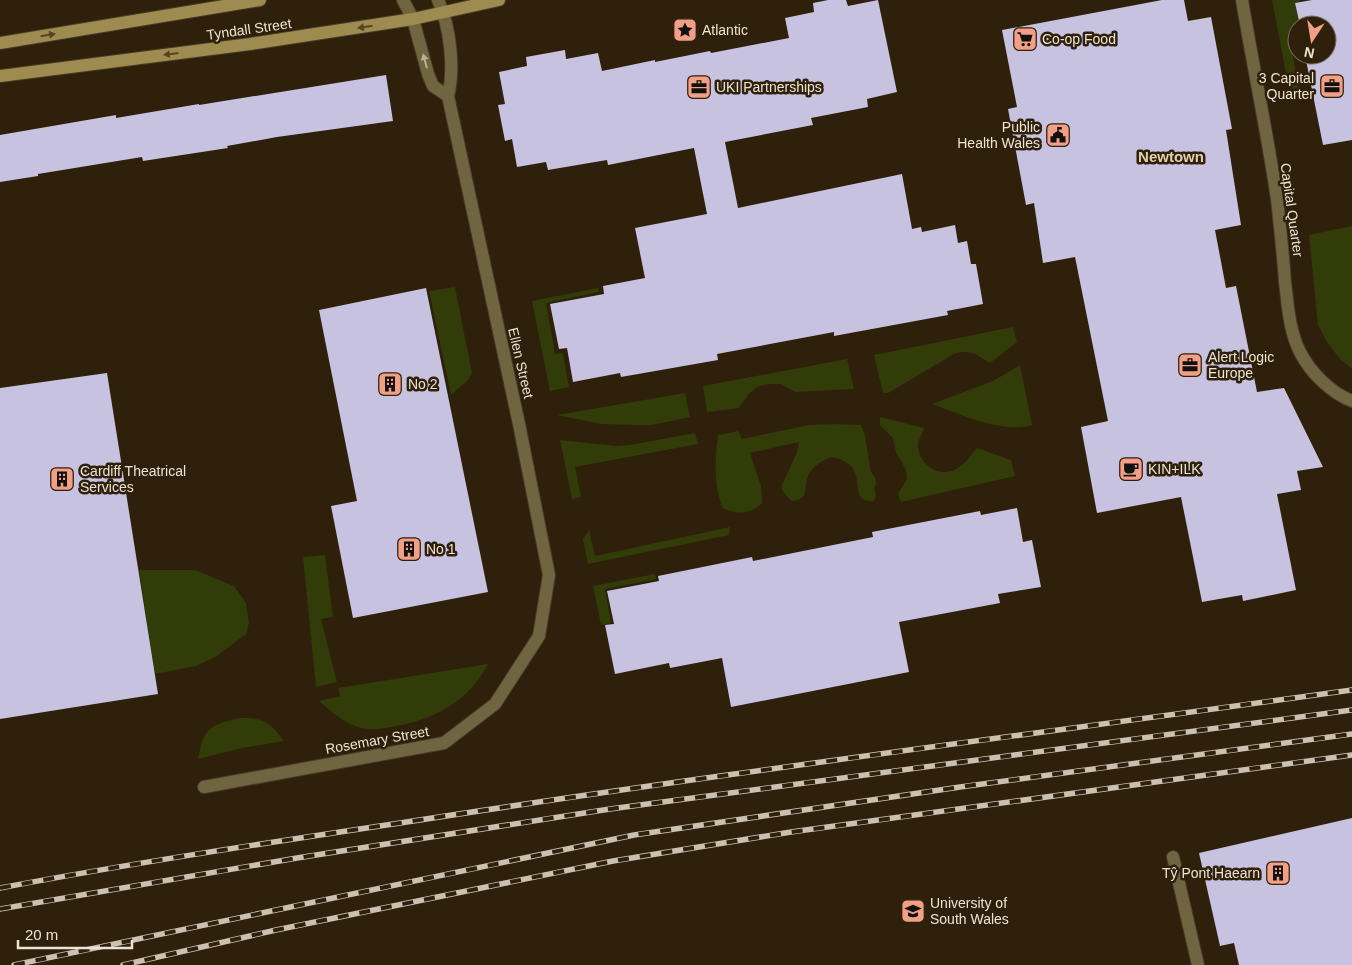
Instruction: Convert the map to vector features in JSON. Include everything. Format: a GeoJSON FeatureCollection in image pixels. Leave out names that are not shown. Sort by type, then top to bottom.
{"type":"FeatureCollection","features":[{"type":"Feature","properties":{"kind":"street","name":"Tyndall Street"},"geometry":{"type":"LineString","coordinates":[[0,42],[260,0]]}},
{"type":"Feature","properties":{"kind":"street"},"geometry":{"type":"LineString","coordinates":[[403,0],[413,19],[431,80],[434,86],[448,96]]}},
{"type":"Feature","properties":{"kind":"street","name":"Ellen Street"},"geometry":{"type":"LineString","coordinates":[[438,0],[444,12],[452,73],[452,82],[448,96],[519,424],[549,575],[539,636]]}},
{"type":"Feature","properties":{"kind":"street","name":"Tyndall Street"},"geometry":{"type":"LineString","coordinates":[[0,76],[250,44],[413,19],[499,0]]}},
{"type":"Feature","properties":{"kind":"street","name":"Capital Quarter"},"geometry":{"type":"LineString","coordinates":[[1242,0],[1276,198],[1293,334],[1300,352],[1310,367],[1326,384],[1352,401]]}},
{"type":"Feature","properties":{"kind":"street","name":"Rosemary Street"},"geometry":{"type":"LineString","coordinates":[[204,787],[444,743],[495,704],[539,636]]}},
{"type":"Feature","properties":{"kind":"street"},"geometry":{"type":"LineString","coordinates":[[1173,857],[1198,965]]}},
{"type":"Feature","properties":{"kind":"green space"},"geometry":{"type":"Polygon","coordinates":[[[1272,0],[1300,0],[1300,2],[1295,3],[1300,15],[1287,15],[1287,65],[1295,65],[1300,92],[1290,94],[1272,0]]]}},
{"type":"Feature","properties":{"kind":"green space"},"geometry":{"type":"Polygon","coordinates":[[[1352,226],[1352,369],[1340,359],[1327,342],[1318,325],[1309,235],[1352,226]]]}},
{"type":"Feature","properties":{"kind":"green space"},"geometry":{"type":"Polygon","coordinates":[[[455,287],[472,373],[468,380],[451,395],[429,291],[455,287]]]}},
{"type":"Feature","properties":{"kind":"green space"},"geometry":{"type":"Polygon","coordinates":[[[598,288],[599,292],[546,303],[555,354],[563,353],[569,387],[550,391],[532,301],[598,288]]]}},
{"type":"Feature","properties":{"kind":"green space"},"geometry":{"type":"Polygon","coordinates":[[[1013,327],[1017,342],[990,363],[969,352],[954,354],[888,393],[883,393],[874,355],[1013,327]]]}},
{"type":"Feature","properties":{"kind":"green space"},"geometry":{"type":"Polygon","coordinates":[[[847,359],[854,389],[795,392],[780,384],[768,384],[757,387],[748,395],[739,408],[707,412],[703,386],[847,359]]]}},
{"type":"Feature","properties":{"kind":"green space"},"geometry":{"type":"Polygon","coordinates":[[[1020,365],[1032,425],[1008,427],[995,425],[981,422],[932,404],[993,381],[1020,365]]]}},
{"type":"Feature","properties":{"kind":"green space"},"geometry":{"type":"Polygon","coordinates":[[[685,393],[690,417],[652,425],[602,424],[557,415],[685,393]]]}},
{"type":"Feature","properties":{"kind":"green space"},"geometry":{"type":"Polygon","coordinates":[[[880,417],[924,428],[918,447],[923,460],[932,469],[945,472],[958,468],[977,448],[1011,460],[1015,476],[901,502],[898,494],[907,479],[906,470],[896,452],[893,438],[880,425],[880,417]]]}},
{"type":"Feature","properties":{"kind":"green space"},"geometry":{"type":"Polygon","coordinates":[[[809,425],[861,425],[865,436],[871,472],[875,477],[876,484],[874,489],[876,495],[874,501],[868,501],[861,497],[853,468],[843,461],[832,457],[822,461],[813,468],[807,479],[805,492],[801,499],[791,501],[782,490],[782,485],[797,452],[799,442],[750,453],[761,486],[762,503],[754,509],[744,512],[733,512],[723,508],[716,481],[718,435],[738,431],[742,439],[809,425]]]}},
{"type":"Feature","properties":{"kind":"green space"},"geometry":{"type":"Polygon","coordinates":[[[695,433],[698,444],[575,467],[581,497],[572,499],[560,440],[616,446],[695,433]]]}},
{"type":"Feature","properties":{"kind":"green space"},"geometry":{"type":"Polygon","coordinates":[[[730,527],[729,535],[588,564],[583,539],[589,530],[595,556],[730,527]]]}},
{"type":"Feature","properties":{"kind":"green space"},"geometry":{"type":"Polygon","coordinates":[[[325,555],[333,617],[321,619],[337,682],[316,687],[303,557],[325,555]]]}},
{"type":"Feature","properties":{"kind":"green space"},"geometry":{"type":"Polygon","coordinates":[[[139,570],[195,570],[234,586],[246,603],[249,623],[246,634],[217,656],[196,666],[155,674],[139,570]]]}},
{"type":"Feature","properties":{"kind":"green space"},"geometry":{"type":"Polygon","coordinates":[[[655,574],[656,579],[605,589],[611,623],[601,625],[593,586],[655,574]]]}},
{"type":"Feature","properties":{"kind":"green space"},"geometry":{"type":"Polygon","coordinates":[[[488,664],[480,678],[470,689],[448,708],[421,720],[406,724],[377,729],[361,728],[341,719],[319,701],[340,696],[338,688],[488,664]]]}},
{"type":"Feature","properties":{"kind":"green space"},"geometry":{"type":"Polygon","coordinates":[[[240,718],[265,722],[284,741],[242,748],[198,759],[203,740],[210,729],[221,723],[240,718]]]}},
{"type":"Feature","properties":{"kind":"building"},"geometry":{"type":"Polygon","coordinates":[[[828,0],[846,0],[848,6],[878,0],[897,92],[867,99],[868,107],[811,118],[813,125],[725,142],[738,208],[902,174],[912,229],[921,227],[922,232],[955,225],[958,243],[967,241],[971,264],[976,264],[983,304],[947,311],[948,315],[834,336],[834,332],[717,354],[718,360],[621,377],[620,373],[573,382],[567,348],[559,349],[550,304],[604,294],[603,286],[645,278],[635,228],[707,214],[694,148],[608,165],[607,160],[548,170],[546,162],[517,167],[512,139],[505,141],[498,105],[505,104],[499,72],[527,66],[526,57],[565,50],[566,59],[598,53],[602,71],[655,60],[655,62],[710,51],[711,53],[789,38],[785,18],[814,12],[813,3],[828,0]]]}},
{"type":"Feature","properties":{"kind":"building"},"geometry":{"type":"Polygon","coordinates":[[[1162,0],[1184,0],[1188,21],[1211,17],[1232,129],[1226,130],[1241,225],[1215,230],[1226,288],[1236,286],[1257,392],[1284,388],[1323,467],[1297,471],[1301,490],[1277,494],[1296,590],[1243,601],[1242,595],[1202,602],[1181,497],[1097,513],[1081,427],[1108,421],[1075,257],[1043,263],[1034,203],[1026,205],[1008,109],[1017,107],[1002,30],[1162,0]]]}},
{"type":"Feature","properties":{"kind":"building","name":"3 Capital Quarter"},"geometry":{"type":"Polygon","coordinates":[[[1312,0],[1352,0],[1352,140],[1323,145],[1307,65],[1337,65],[1337,15],[1298,15],[1295,3],[1312,0]]]}},
{"type":"Feature","properties":{"kind":"building"},"geometry":{"type":"Polygon","coordinates":[[[386,75],[393,121],[277,137],[227,146],[228,148],[143,161],[142,157],[0,182],[0,135],[116,115],[116,118],[386,75]]]}},
{"type":"Feature","properties":{"kind":"building"},"geometry":{"type":"Polygon","coordinates":[[[426,288],[488,592],[353,618],[331,506],[357,501],[319,310],[426,288]]]}},
{"type":"Feature","properties":{"kind":"building","name":"Cardiff Theatrical Services"},"geometry":{"type":"Polygon","coordinates":[[[107,373],[158,694],[0,719],[0,388],[107,373]]]}},
{"type":"Feature","properties":{"kind":"building"},"geometry":{"type":"Polygon","coordinates":[[[1017,508],[1023,542],[1032,540],[1041,587],[998,594],[1000,603],[899,622],[909,672],[731,707],[722,658],[670,668],[669,663],[615,674],[605,625],[614,624],[607,591],[659,581],[658,576],[752,557],[753,561],[873,537],[872,532],[980,511],[981,515],[1017,508]]]}},
{"type":"Feature","properties":{"kind":"building","name":"Tŷ Pont Haearn"},"geometry":{"type":"Polygon","coordinates":[[[1352,818],[1352,965],[1239,965],[1234,943],[1220,946],[1199,853],[1352,818]]]}},
{"type":"Feature","properties":{"kind":"railway"},"geometry":{"type":"LineString","coordinates":[[0,888],[200,854],[519,805],[1352,690]]}},
{"type":"Feature","properties":{"kind":"railway"},"geometry":{"type":"LineString","coordinates":[[0,909],[297,858],[610,809],[1352,710]]}},
{"type":"Feature","properties":{"kind":"railway"},"geometry":{"type":"LineString","coordinates":[[14,965],[634,835],[960,787],[1352,734]]}},
{"type":"Feature","properties":{"kind":"railway"},"geometry":{"type":"LineString","coordinates":[[123,965],[276,930],[613,861],[791,832],[1352,755]]}},
{"type":"Feature","properties":{"kind":"place","name":"Atlantic"},"geometry":{"type":"Point","coordinates":[685,30]}},
{"type":"Feature","properties":{"kind":"place","name":"Co-op Food"},"geometry":{"type":"Point","coordinates":[1025,39]}},
{"type":"Feature","properties":{"kind":"place","name":"3 Capital Quarter"},"geometry":{"type":"Point","coordinates":[1332,86]}},
{"type":"Feature","properties":{"kind":"place","name":"UKI Partnerships"},"geometry":{"type":"Point","coordinates":[699,87]}},
{"type":"Feature","properties":{"kind":"place","name":"Public Health Wales"},"geometry":{"type":"Point","coordinates":[1058,135]}},
{"type":"Feature","properties":{"kind":"place","name":"Alert Logic Europe"},"geometry":{"type":"Point","coordinates":[1190,365]}},
{"type":"Feature","properties":{"kind":"place","name":"No 2"},"geometry":{"type":"Point","coordinates":[390,384]}},
{"type":"Feature","properties":{"kind":"place","name":"KIN+ILK"},"geometry":{"type":"Point","coordinates":[1131,469]}},
{"type":"Feature","properties":{"kind":"place","name":"Cardiff Theatrical Services"},"geometry":{"type":"Point","coordinates":[62,479]}},
{"type":"Feature","properties":{"kind":"place","name":"No 1"},"geometry":{"type":"Point","coordinates":[409,549]}},
{"type":"Feature","properties":{"kind":"place","name":"Tŷ Pont Haearn"},"geometry":{"type":"Point","coordinates":[1278,873]}},
{"type":"Feature","properties":{"kind":"place","name":"University of South Wales"},"geometry":{"type":"Point","coordinates":[913,911]}},
{"type":"Feature","properties":{"kind":"district","name":"Newtown"},"geometry":{"type":"Point","coordinates":[1171,156]}}]}
